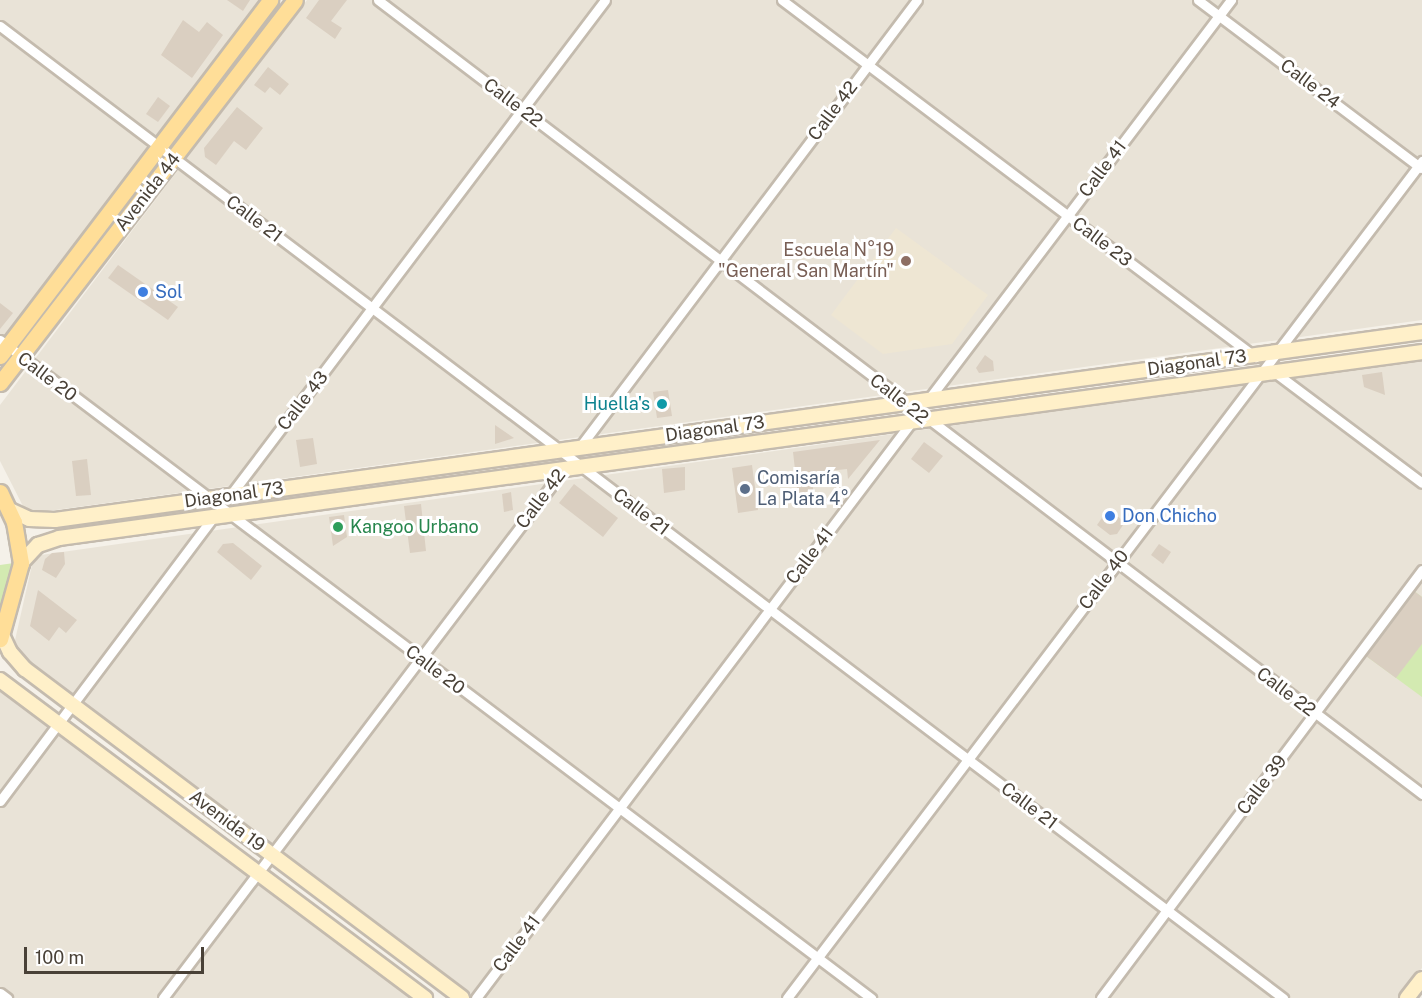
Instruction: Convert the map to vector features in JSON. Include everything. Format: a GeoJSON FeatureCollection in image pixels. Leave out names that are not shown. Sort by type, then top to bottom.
{"type":"FeatureCollection","features":[{"type":"Feature","properties":{"kind":"main road","name":"Avenida 44"},"geometry":{"type":"LineString","coordinates":[[0,383],[7,350],[270,0]]}},
{"type":"Feature","properties":{"kind":"main road","name":"Avenida 44"},"geometry":{"type":"LineString","coordinates":[[7,350],[175,159],[295,0]]}},
{"type":"Feature","properties":{"kind":"main road","name":"Diagonal 73"},"geometry":{"type":"LineString","coordinates":[[10,510],[29,519],[55,519],[1422,332]]}},
{"type":"Feature","properties":{"kind":"main road","name":"Diagonal 73"},"geometry":{"type":"LineString","coordinates":[[21,563],[35,547],[53,539],[222,513],[1422,352]]}},
{"type":"Feature","properties":{"kind":"main road"},"geometry":{"type":"LineString","coordinates":[[0,492],[10,510],[21,563],[1,637]]}},
{"type":"Feature","properties":{"kind":"main road","name":"Avenida 19"},"geometry":{"type":"LineString","coordinates":[[1,637],[16,661],[462,998]]}},
{"type":"Feature","properties":{"kind":"main road","name":"Avenida 19"},"geometry":{"type":"LineString","coordinates":[[0,680],[425,998]]}},
{"type":"Feature","properties":{"kind":"main road"},"geometry":{"type":"LineString","coordinates":[[1407,998],[1422,979]]}},
{"type":"Feature","properties":{"kind":"street","name":"Calle 22"},"geometry":{"type":"LineString","coordinates":[[378,0],[906,403],[918,418],[1117,563],[1422,794]]}},
{"type":"Feature","properties":{"kind":"street","name":"Calle 43"},"geometry":{"type":"LineString","coordinates":[[0,801],[222,513],[230,496],[605,0]]}},
{"type":"Feature","properties":{"kind":"street","name":"Calle 23"},"geometry":{"type":"LineString","coordinates":[[782,0],[1253,356],[1267,371],[1422,483]]}},
{"type":"Feature","properties":{"kind":"street","name":"Calle 42"},"geometry":{"type":"LineString","coordinates":[[163,998],[420,658],[572,465],[580,448],[918,0]]}},
{"type":"Feature","properties":{"kind":"street","name":"Calle 24"},"geometry":{"type":"LineString","coordinates":[[1198,0],[1421,165]]}},
{"type":"Feature","properties":{"kind":"street","name":"Calle 41"},"geometry":{"type":"LineString","coordinates":[[476,998],[770,609],[918,418],[928,400],[1231,0]]}},
{"type":"Feature","properties":{"kind":"street","name":"Calle 21"},"geometry":{"type":"LineString","coordinates":[[0,26],[560,451],[572,465],[770,609],[1283,998]]}},
{"type":"Feature","properties":{"kind":"street","name":"Calle 40"},"geometry":{"type":"LineString","coordinates":[[787,998],[1117,563],[1267,371],[1276,352],[1421,165]]}},
{"type":"Feature","properties":{"kind":"street","name":"Calle 20"},"geometry":{"type":"LineString","coordinates":[[7,350],[209,498],[222,513],[420,658],[871,998]]}},
{"type":"Feature","properties":{"kind":"street","name":"Calle 39"},"geometry":{"type":"LineString","coordinates":[[1101,998],[1422,570]]}},
{"type":"Feature","properties":{"kind":"street"},"geometry":{"type":"LineString","coordinates":[[0,993],[7,998]]}},
{"type":"Feature","properties":{"kind":"shaded area"},"geometry":{"type":"Polygon","coordinates":[[[0,0],[261,0],[0,343],[0,0]]]}},
{"type":"Feature","properties":{"kind":"shaded area"},"geometry":{"type":"Polygon","coordinates":[[[307,0],[1422,0],[1422,320],[27,514],[0,461],[0,405],[307,0]]]}},
{"type":"Feature","properties":{"kind":"shaded area","name":"Escuela N°19 \"General San Martín\""},"geometry":{"type":"Polygon","coordinates":[[[896,228],[988,295],[952,344],[883,354],[831,315],[896,228]]]}},
{"type":"Feature","properties":{"kind":"shaded area"},"geometry":{"type":"Polygon","coordinates":[[[1422,359],[1422,968],[1399,998],[477,998],[13,649],[34,556],[1422,359]]]}},
{"type":"Feature","properties":{"kind":"shaded area"},"geometry":{"type":"Polygon","coordinates":[[[0,688],[411,998],[0,998],[0,688]]]}},
{"type":"Feature","properties":{"kind":"green space"},"geometry":{"type":"Polygon","coordinates":[[[14,563],[0,613],[0,565],[14,563]]]}},
{"type":"Feature","properties":{"kind":"green space"},"geometry":{"type":"Polygon","coordinates":[[[1410,588],[1422,597],[1422,697],[1362,653],[1410,588]]]}},
{"type":"Feature","properties":{"kind":"building"},"geometry":{"type":"Polygon","coordinates":[[[227,0],[250,0],[243,11],[227,0]]]}},
{"type":"Feature","properties":{"kind":"building"},"geometry":{"type":"Polygon","coordinates":[[[319,0],[347,0],[331,21],[342,28],[335,39],[306,18],[319,0]]]}},
{"type":"Feature","properties":{"kind":"building"},"geometry":{"type":"Polygon","coordinates":[[[183,20],[199,32],[207,22],[223,35],[192,78],[161,55],[183,20]]]}},
{"type":"Feature","properties":{"kind":"building"},"geometry":{"type":"Polygon","coordinates":[[[268,67],[289,84],[280,95],[270,87],[265,93],[254,85],[268,67]]]}},
{"type":"Feature","properties":{"kind":"building"},"geometry":{"type":"Polygon","coordinates":[[[158,97],[170,106],[158,122],[146,114],[158,97]]]}},
{"type":"Feature","properties":{"kind":"building"},"geometry":{"type":"Polygon","coordinates":[[[237,107],[263,128],[246,150],[234,141],[216,165],[205,157],[204,148],[237,107]]]}},
{"type":"Feature","properties":{"kind":"building","name":"Sol"},"geometry":{"type":"Polygon","coordinates":[[[118,265],[178,307],[168,320],[108,278],[118,265]]]}},
{"type":"Feature","properties":{"kind":"building"},"geometry":{"type":"Polygon","coordinates":[[[0,303],[13,313],[0,329],[0,303]]]}},
{"type":"Feature","properties":{"kind":"building"},"geometry":{"type":"Polygon","coordinates":[[[985,355],[993,361],[994,371],[979,373],[976,368],[985,355]]]}},
{"type":"Feature","properties":{"kind":"building"},"geometry":{"type":"Polygon","coordinates":[[[1382,372],[1385,395],[1364,387],[1362,375],[1382,372]]]}},
{"type":"Feature","properties":{"kind":"building","name":"Huella's"},"geometry":{"type":"Polygon","coordinates":[[[668,390],[672,416],[657,418],[653,392],[668,390]]]}},
{"type":"Feature","properties":{"kind":"building"},"geometry":{"type":"Polygon","coordinates":[[[495,425],[514,438],[495,444],[495,425]]]}},
{"type":"Feature","properties":{"kind":"building"},"geometry":{"type":"Polygon","coordinates":[[[313,438],[317,464],[300,467],[296,440],[313,438]]]}},
{"type":"Feature","properties":{"kind":"building"},"geometry":{"type":"Polygon","coordinates":[[[880,440],[848,479],[847,469],[811,473],[815,504],[799,505],[793,452],[880,440]]]}},
{"type":"Feature","properties":{"kind":"building"},"geometry":{"type":"Polygon","coordinates":[[[924,442],[943,456],[929,473],[911,459],[924,442]]]}},
{"type":"Feature","properties":{"kind":"building"},"geometry":{"type":"Polygon","coordinates":[[[87,459],[91,495],[76,496],[72,461],[87,459]]]}},
{"type":"Feature","properties":{"kind":"building","name":"Comisaría La Plata 4°"},"geometry":{"type":"Polygon","coordinates":[[[752,465],[758,510],[738,513],[732,468],[752,465]]]}},
{"type":"Feature","properties":{"kind":"building"},"geometry":{"type":"Polygon","coordinates":[[[685,467],[685,490],[664,493],[662,469],[685,467]]]}},
{"type":"Feature","properties":{"kind":"building"},"geometry":{"type":"Polygon","coordinates":[[[574,484],[618,518],[603,537],[559,503],[574,484]]]}},
{"type":"Feature","properties":{"kind":"building"},"geometry":{"type":"Polygon","coordinates":[[[511,492],[513,510],[504,512],[502,494],[511,492]]]}},
{"type":"Feature","properties":{"kind":"building"},"geometry":{"type":"Polygon","coordinates":[[[421,504],[426,551],[410,553],[404,506],[421,504]]]}},
{"type":"Feature","properties":{"kind":"building","name":"Don Chicho"},"geometry":{"type":"Polygon","coordinates":[[[1108,509],[1125,522],[1117,534],[1110,535],[1097,525],[1108,509]]]}},
{"type":"Feature","properties":{"kind":"building","name":"Kangoo Urbano"},"geometry":{"type":"Polygon","coordinates":[[[344,515],[347,537],[333,546],[329,517],[344,515]]]}},
{"type":"Feature","properties":{"kind":"building"},"geometry":{"type":"Polygon","coordinates":[[[233,543],[262,566],[251,580],[217,552],[223,544],[233,543]]]}},
{"type":"Feature","properties":{"kind":"building"},"geometry":{"type":"Polygon","coordinates":[[[1159,544],[1171,552],[1163,564],[1151,555],[1159,544]]]}},
{"type":"Feature","properties":{"kind":"building"},"geometry":{"type":"Polygon","coordinates":[[[64,552],[65,564],[56,578],[42,570],[45,559],[52,553],[64,552]]]}},
{"type":"Feature","properties":{"kind":"building"},"geometry":{"type":"Polygon","coordinates":[[[38,590],[77,620],[66,633],[59,627],[49,641],[30,626],[38,590]]]}},
{"type":"Feature","properties":{"kind":"building"},"geometry":{"type":"Polygon","coordinates":[[[1414,591],[1422,597],[1422,644],[1396,678],[1366,656],[1414,591]]]}},
{"type":"Feature","properties":{"kind":"place","name":"Escuela N°19 \"General San Martín\""},"geometry":{"type":"Point","coordinates":[906,261]}},
{"type":"Feature","properties":{"kind":"place","name":"Sol"},"geometry":{"type":"Point","coordinates":[143,292]}},
{"type":"Feature","properties":{"kind":"place","name":"Huella's"},"geometry":{"type":"Point","coordinates":[662,404]}},
{"type":"Feature","properties":{"kind":"place","name":"Comisaría La Plata 4°"},"geometry":{"type":"Point","coordinates":[745,489]}},
{"type":"Feature","properties":{"kind":"place","name":"Don Chicho"},"geometry":{"type":"Point","coordinates":[1110,516]}},
{"type":"Feature","properties":{"kind":"place","name":"Kangoo Urbano"},"geometry":{"type":"Point","coordinates":[338,527]}}]}
